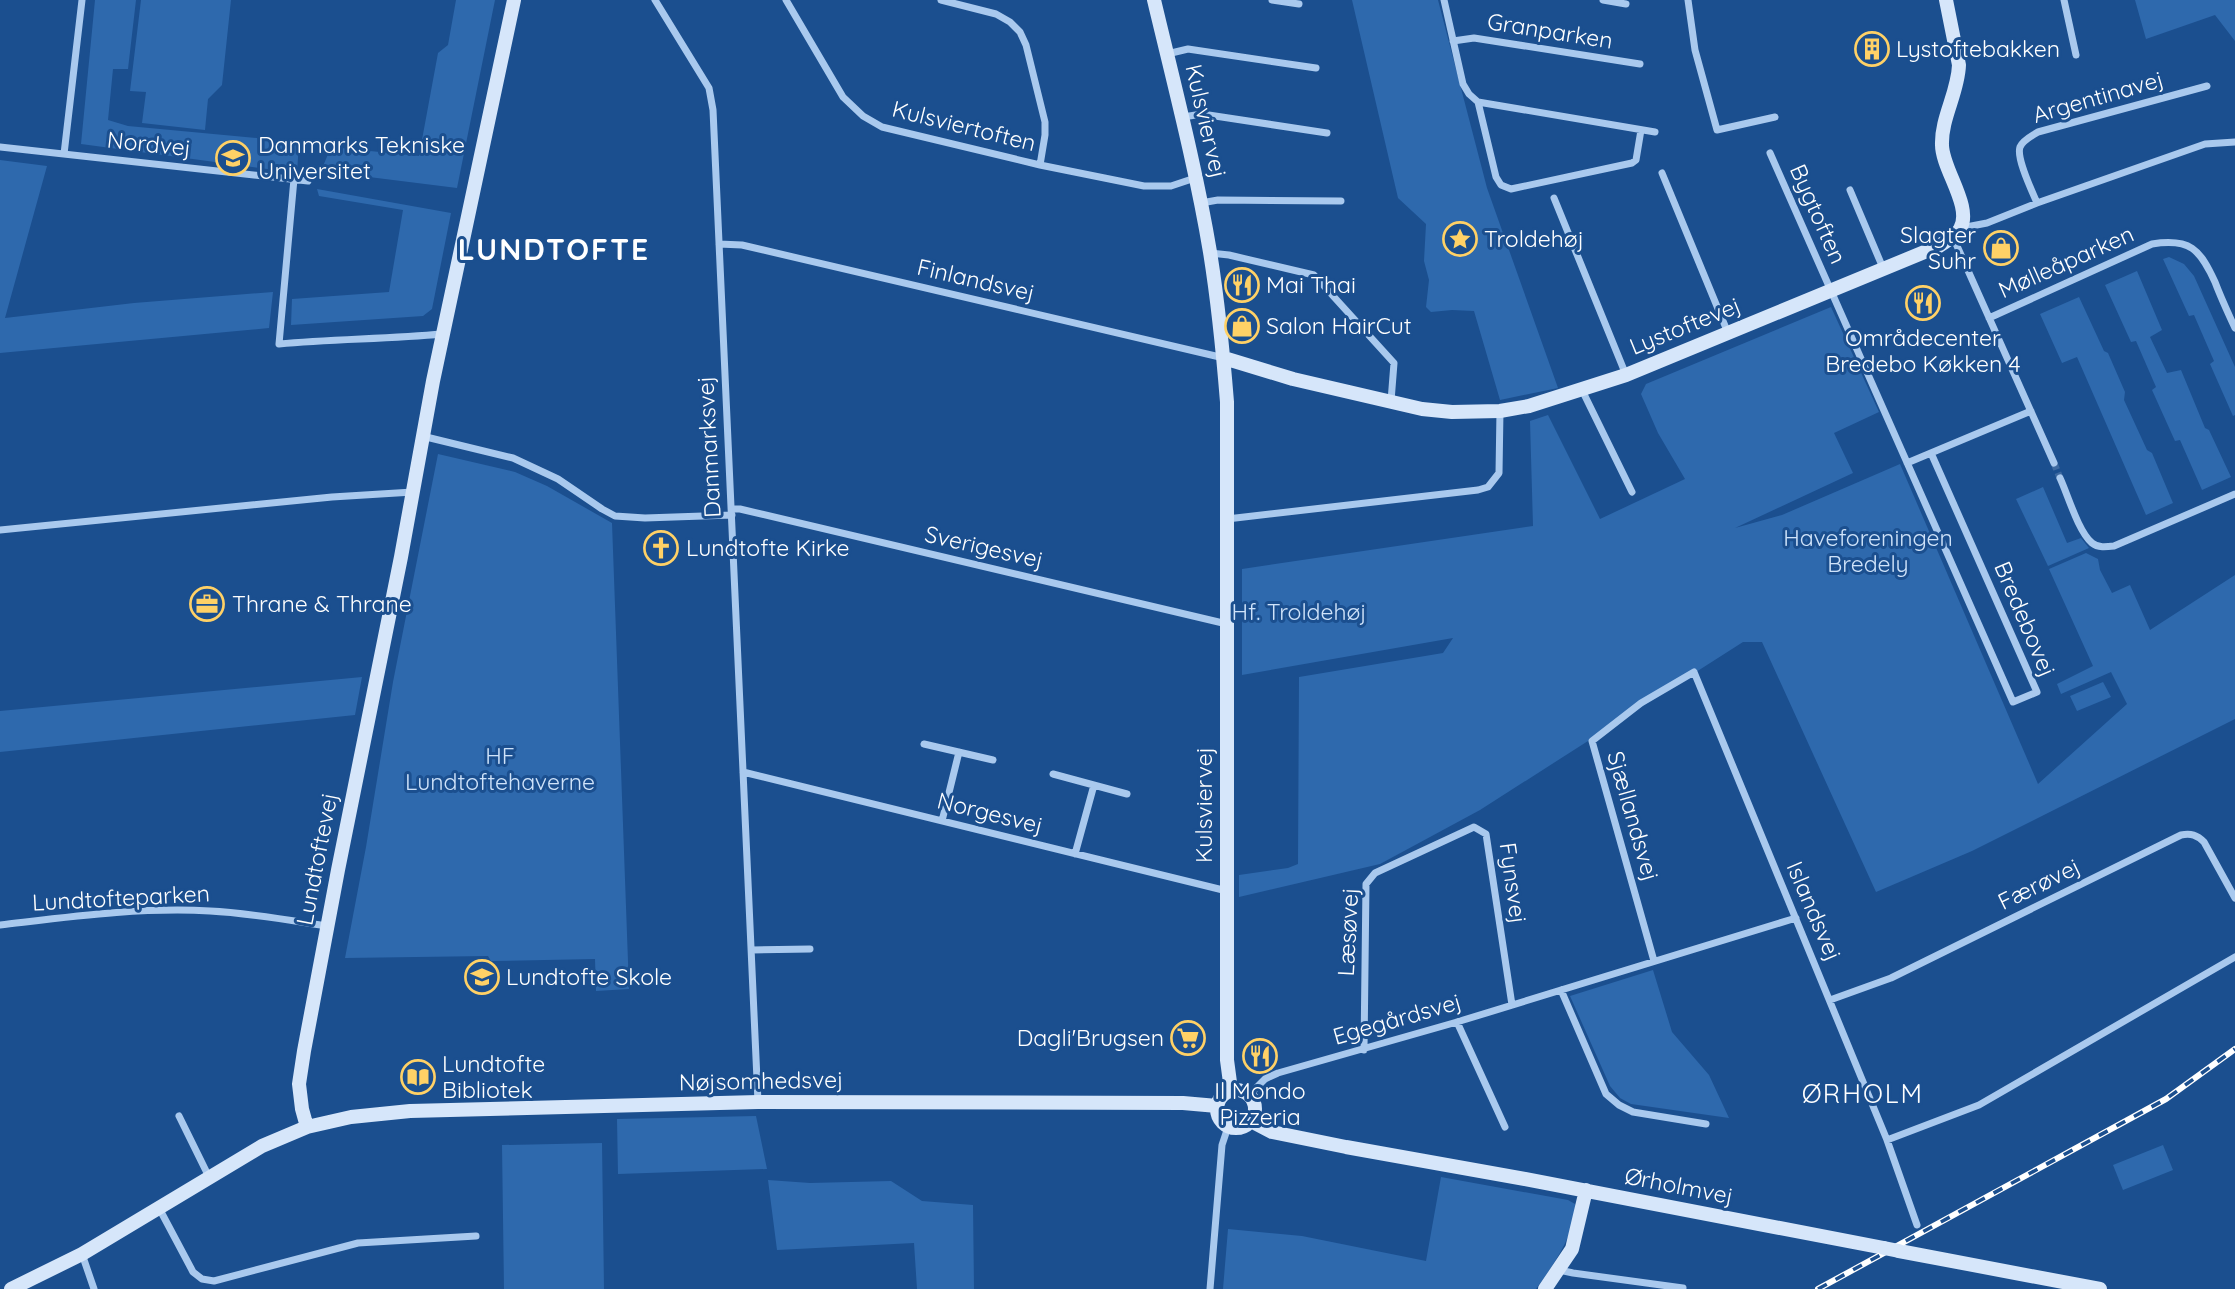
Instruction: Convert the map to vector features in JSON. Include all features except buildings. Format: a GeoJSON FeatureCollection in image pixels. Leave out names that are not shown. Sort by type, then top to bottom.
{"type":"FeatureCollection","features":[{"type":"Feature","properties":{"kind":"street"},"geometry":{"type":"LineString","coordinates":[[64,154],[82,0]]}},
{"type":"Feature","properties":{"kind":"street","name":"Lundtoftevej"},"geometry":{"type":"LineString","coordinates":[[307,1127],[299,1084],[327,926],[442,334],[514,0]]}},
{"type":"Feature","properties":{"kind":"street","name":"Danmarksvej"},"geometry":{"type":"LineString","coordinates":[[656,0],[709,88],[713,110],[758,1102]]}},
{"type":"Feature","properties":{"kind":"street","name":"Kulsviertoften"},"geometry":{"type":"LineString","coordinates":[[786,0],[843,97],[863,116],[882,127],[1040,165],[1144,186],[1171,186],[1195,178]]}},
{"type":"Feature","properties":{"kind":"street"},"geometry":{"type":"LineString","coordinates":[[941,0],[996,14],[1020,32],[1026,45],[1045,122],[1040,165]]}},
{"type":"Feature","properties":{"kind":"street","name":"Kulsviervej"},"geometry":{"type":"LineString","coordinates":[[1154,0],[1201,203],[1224,358],[1227,402],[1227,1060],[1231,1090]]}},
{"type":"Feature","properties":{"kind":"street"},"geometry":{"type":"LineString","coordinates":[[1272,0],[1298,4]]}},
{"type":"Feature","properties":{"kind":"street","name":"Granparken"},"geometry":{"type":"LineString","coordinates":[[1444,0],[1463,83],[1469,94],[1478,102],[1496,177],[1501,185],[1511,189],[1632,163],[1636,160],[1641,130]]}},
{"type":"Feature","properties":{"kind":"street","name":"Granparken"},"geometry":{"type":"LineString","coordinates":[[1603,0],[1626,4]]}},
{"type":"Feature","properties":{"kind":"street"},"geometry":{"type":"LineString","coordinates":[[1688,0],[1695,50],[1717,130],[1775,117]]}},
{"type":"Feature","properties":{"kind":"street"},"geometry":{"type":"LineString","coordinates":[[1946,0],[1959,76],[1943,131],[1942,146],[1944,160],[1961,203],[1963,216],[1957,232]]}},
{"type":"Feature","properties":{"kind":"street"},"geometry":{"type":"LineString","coordinates":[[2064,0],[2076,55]]}},
{"type":"Feature","properties":{"kind":"street","name":"Granparken"},"geometry":{"type":"LineString","coordinates":[[1453,41],[1474,38],[1640,64]]}},
{"type":"Feature","properties":{"kind":"street"},"geometry":{"type":"LineString","coordinates":[[1167,54],[1188,49],[1316,68]]}},
{"type":"Feature","properties":{"kind":"street","name":"Argentinavej"},"geometry":{"type":"LineString","coordinates":[[2037,203],[2020,157],[2020,147],[2026,139],[2038,132],[2207,86]]}},
{"type":"Feature","properties":{"kind":"street"},"geometry":{"type":"LineString","coordinates":[[1478,102],[1655,132]]}},
{"type":"Feature","properties":{"kind":"street"},"geometry":{"type":"LineString","coordinates":[[1182,117],[1202,114],[1327,133]]}},
{"type":"Feature","properties":{"kind":"street","name":"Lystoftevej"},"geometry":{"type":"LineString","coordinates":[[1224,358],[1293,379],[1422,409],[1452,412],[1500,411],[1530,406],[1626,375],[1939,246],[1957,232],[2205,144],[2235,142]]}},
{"type":"Feature","properties":{"kind":"street","name":"Nordvej"},"geometry":{"type":"LineString","coordinates":[[0,147],[308,181]]}},
{"type":"Feature","properties":{"kind":"street","name":"Bygtoften"},"geometry":{"type":"LineString","coordinates":[[1770,153],[1831,291]]}},
{"type":"Feature","properties":{"kind":"street"},"geometry":{"type":"LineString","coordinates":[[1662,173],[1728,333]]}},
{"type":"Feature","properties":{"kind":"street"},"geometry":{"type":"LineString","coordinates":[[294,179],[279,344],[442,334]]}},
{"type":"Feature","properties":{"kind":"street"},"geometry":{"type":"LineString","coordinates":[[1850,190],[1884,269]]}},
{"type":"Feature","properties":{"kind":"street"},"geometry":{"type":"LineString","coordinates":[[1554,198],[1626,375]]}},
{"type":"Feature","properties":{"kind":"street"},"geometry":{"type":"LineString","coordinates":[[1201,203],[1218,200],[1341,201]]}},
{"type":"Feature","properties":{"kind":"street","name":"Mølleåparken"},"geometry":{"type":"LineString","coordinates":[[1957,232],[1989,318],[2054,463]]}},
{"type":"Feature","properties":{"kind":"street","name":"Mølleåparken"},"geometry":{"type":"LineString","coordinates":[[1989,318],[2152,244],[2168,242],[2194,249],[2204,259],[2235,328]]}},
{"type":"Feature","properties":{"kind":"street","name":"Finlandsvej"},"geometry":{"type":"LineString","coordinates":[[719,244],[742,245],[1224,358]]}},
{"type":"Feature","properties":{"kind":"street"},"geometry":{"type":"LineString","coordinates":[[1210,253],[1314,275],[1394,363],[1391,402]]}},
{"type":"Feature","properties":{"kind":"street","name":"Bredebovej"},"geometry":{"type":"LineString","coordinates":[[1831,291],[2013,702],[2037,692],[1931,453]]}},
{"type":"Feature","properties":{"kind":"street"},"geometry":{"type":"LineString","coordinates":[[1582,390],[1632,492]]}},
{"type":"Feature","properties":{"kind":"street"},"geometry":{"type":"LineString","coordinates":[[1227,519],[1488,487],[1499,473],[1500,411]]}},
{"type":"Feature","properties":{"kind":"street"},"geometry":{"type":"LineString","coordinates":[[1908,463],[2031,411]]}},
{"type":"Feature","properties":{"kind":"street","name":"Sverigesvej"},"geometry":{"type":"LineString","coordinates":[[422,436],[513,458],[558,479],[615,516],[645,518],[753,512],[1227,624]]}},
{"type":"Feature","properties":{"kind":"street"},"geometry":{"type":"LineString","coordinates":[[2060,478],[2084,532],[2094,545],[2103,547],[2114,546],[2235,494]]}},
{"type":"Feature","properties":{"kind":"street"},"geometry":{"type":"LineString","coordinates":[[0,530],[332,497],[412,492]]}},
{"type":"Feature","properties":{"kind":"street","name":"Islandsvej"},"geometry":{"type":"LineString","coordinates":[[1640,703],[1694,672],[1887,1140],[1917,1225]]}},
{"type":"Feature","properties":{"kind":"street","name":"Sjællandsvej"},"geometry":{"type":"LineString","coordinates":[[1640,703],[1592,741],[1654,961]]}},
{"type":"Feature","properties":{"kind":"street"},"geometry":{"type":"LineString","coordinates":[[924,744],[993,760]]}},
{"type":"Feature","properties":{"kind":"street"},"geometry":{"type":"LineString","coordinates":[[942,821],[959,752]]}},
{"type":"Feature","properties":{"kind":"street","name":"Norgesvej"},"geometry":{"type":"LineString","coordinates":[[743,772],[1227,891]]}},
{"type":"Feature","properties":{"kind":"street"},"geometry":{"type":"LineString","coordinates":[[1053,774],[1127,794]]}},
{"type":"Feature","properties":{"kind":"street"},"geometry":{"type":"LineString","coordinates":[[1075,854],[1094,785]]}},
{"type":"Feature","properties":{"kind":"street","name":"Fynsvej"},"geometry":{"type":"LineString","coordinates":[[1425,851],[1474,827],[1486,834],[1512,1005]]}},
{"type":"Feature","properties":{"kind":"street","name":"Færøvej"},"geometry":{"type":"LineString","coordinates":[[1830,1000],[1891,978],[2181,835],[2198,836],[2204,842],[2235,898]]}},
{"type":"Feature","properties":{"kind":"street","name":"Læsøvej"},"geometry":{"type":"LineString","coordinates":[[1364,1050],[1366,884],[1375,873],[1425,851]]}},
{"type":"Feature","properties":{"kind":"street","name":"Lundtofteparken"},"geometry":{"type":"LineString","coordinates":[[0,925],[96,914],[169,911],[245,914],[327,926]]}},
{"type":"Feature","properties":{"kind":"street","name":"Egegårdsvej"},"geometry":{"type":"LineString","coordinates":[[1248,1095],[1265,1079],[1278,1073],[1457,1023],[1796,918]]}},
{"type":"Feature","properties":{"kind":"street"},"geometry":{"type":"LineString","coordinates":[[752,950],[810,949]]}},
{"type":"Feature","properties":{"kind":"street"},"geometry":{"type":"LineString","coordinates":[[1887,1140],[1979,1105],[2235,957]]}},
{"type":"Feature","properties":{"kind":"street"},"geometry":{"type":"LineString","coordinates":[[1561,990],[1606,1094],[1633,1112],[1706,1124]]}},
{"type":"Feature","properties":{"kind":"street"},"geometry":{"type":"LineString","coordinates":[[1457,1023],[1505,1127]]}},
{"type":"Feature","properties":{"kind":"street"},"geometry":{"type":"LineString","coordinates":[[1231,1090],[1243,1091],[1248,1095],[1255,1107],[1251,1121],[1240,1128],[1228,1126],[1219,1118],[1219,1099],[1231,1090]]}},
{"type":"Feature","properties":{"kind":"street","name":"Nøjsomhedsvej"},"geometry":{"type":"LineString","coordinates":[[307,1127],[351,1117],[410,1111],[758,1102],[1164,1102],[1217,1106]]}},
{"type":"Feature","properties":{"kind":"street"},"geometry":{"type":"LineString","coordinates":[[179,1115],[209,1177]]}},
{"type":"Feature","properties":{"kind":"street","name":"Ørholmvej"},"geometry":{"type":"LineString","coordinates":[[1251,1121],[1272,1132],[2100,1289]]}},
{"type":"Feature","properties":{"kind":"street"},"geometry":{"type":"LineString","coordinates":[[1210,1289],[1222,1145],[1228,1126]]}},
{"type":"Feature","properties":{"kind":"street"},"geometry":{"type":"LineString","coordinates":[[11,1289],[82,1254],[262,1146],[307,1127]]}},
{"type":"Feature","properties":{"kind":"street"},"geometry":{"type":"LineString","coordinates":[[1545,1289],[1572,1248],[1586,1190]]}},
{"type":"Feature","properties":{"kind":"street"},"geometry":{"type":"LineString","coordinates":[[159,1208],[193,1272],[202,1279],[214,1281],[358,1243],[476,1236]]}},
{"type":"Feature","properties":{"kind":"street"},"geometry":{"type":"LineString","coordinates":[[82,1254],[94,1289]]}},
{"type":"Feature","properties":{"kind":"street"},"geometry":{"type":"LineString","coordinates":[[1559,1270],[1683,1288]]}},
{"type":"Feature","properties":{"kind":"green space"},"geometry":{"type":"Polygon","coordinates":[[[95,0],[136,0],[128,69],[113,69],[108,120],[128,126],[299,142],[297,173],[81,144],[95,0]]]}},
{"type":"Feature","properties":{"kind":"green space"},"geometry":{"type":"Polygon","coordinates":[[[141,0],[231,0],[222,85],[208,99],[205,130],[142,123],[146,92],[130,91],[141,0]]]}},
{"type":"Feature","properties":{"kind":"green space"},"geometry":{"type":"Polygon","coordinates":[[[456,0],[495,0],[457,188],[321,171],[331,147],[419,156],[438,53],[448,45],[456,0]]]}},
{"type":"Feature","properties":{"kind":"green space"},"geometry":{"type":"Polygon","coordinates":[[[1352,0],[1438,0],[1487,188],[1558,388],[1500,400],[1474,311],[1431,312],[1426,307],[1429,280],[1424,261],[1426,224],[1398,198],[1352,0]]]}},
{"type":"Feature","properties":{"kind":"green space"},"geometry":{"type":"Polygon","coordinates":[[[2135,0],[2235,0],[2235,41],[2215,15],[2146,39],[2135,0]]]}},
{"type":"Feature","properties":{"kind":"green space"},"geometry":{"type":"Polygon","coordinates":[[[0,160],[47,166],[5,318],[134,303],[273,292],[269,328],[0,353],[0,160]]]}},
{"type":"Feature","properties":{"kind":"green space"},"geometry":{"type":"Polygon","coordinates":[[[317,189],[451,213],[432,309],[423,316],[291,325],[292,299],[389,292],[403,210],[319,196],[317,189]]]}},
{"type":"Feature","properties":{"kind":"green space"},"geometry":{"type":"Polygon","coordinates":[[[2169,257],[2184,264],[2194,276],[2235,367],[2233,416],[2210,364],[2214,361],[2194,315],[2189,316],[2163,259],[2169,257]]]}},
{"type":"Feature","properties":{"kind":"green space"},"geometry":{"type":"Polygon","coordinates":[[[2137,271],[2162,330],[2150,337],[2167,373],[2181,370],[2205,428],[2209,430],[2231,477],[2202,490],[2180,440],[2175,441],[2152,390],[2156,387],[2136,341],[2131,342],[2105,285],[2137,271]]]}},
{"type":"Feature","properties":{"kind":"green space"},"geometry":{"type":"Polygon","coordinates":[[[2079,297],[2104,351],[2108,353],[2125,392],[2124,400],[2147,450],[2152,453],[2173,503],[2146,515],[2077,357],[2062,363],[2040,314],[2079,297]]]}},
{"type":"Feature","properties":{"kind":"green space"},"geometry":{"type":"Polygon","coordinates":[[[1831,307],[1879,412],[1834,433],[1853,473],[1735,528],[1782,515],[1900,464],[2038,784],[2127,704],[2111,672],[2061,694],[2057,684],[2093,666],[2049,569],[2086,553],[2098,559],[2100,570],[2112,593],[2130,585],[2150,630],[2235,575],[2235,719],[1972,851],[1876,892],[1762,642],[1743,642],[1480,810],[1380,864],[1239,897],[1239,875],[1298,864],[1299,677],[1443,653],[1453,638],[1242,675],[1242,569],[1533,526],[1530,421],[1548,415],[1600,519],[1685,479],[1658,433],[1641,394],[1646,384],[1831,307]]]}},
{"type":"Feature","properties":{"kind":"green space","name":"HF Lundtoftehaverne"},"geometry":{"type":"Polygon","coordinates":[[[438,454],[515,472],[547,486],[612,523],[629,989],[596,991],[595,959],[491,961],[488,956],[345,958],[393,682],[438,454]]]}},
{"type":"Feature","properties":{"kind":"green space"},"geometry":{"type":"Polygon","coordinates":[[[2043,487],[2067,543],[2081,538],[2089,548],[2048,566],[2016,499],[2043,487]]]}},
{"type":"Feature","properties":{"kind":"green space"},"geometry":{"type":"Polygon","coordinates":[[[362,677],[355,715],[0,752],[0,711],[362,677]]]}},
{"type":"Feature","properties":{"kind":"green space"},"geometry":{"type":"Polygon","coordinates":[[[2103,682],[2111,697],[2077,711],[2070,696],[2103,682]]]}},
{"type":"Feature","properties":{"kind":"green space"},"geometry":{"type":"Polygon","coordinates":[[[1653,970],[1672,1032],[1709,1075],[1729,1118],[1631,1104],[1620,1098],[1610,1086],[1570,996],[1653,970]]]}},
{"type":"Feature","properties":{"kind":"green space"},"geometry":{"type":"Polygon","coordinates":[[[756,1116],[767,1169],[618,1174],[617,1119],[756,1116]]]}},
{"type":"Feature","properties":{"kind":"green space"},"geometry":{"type":"Polygon","coordinates":[[[602,1143],[604,1289],[504,1289],[502,1145],[602,1143]]]}},
{"type":"Feature","properties":{"kind":"green space"},"geometry":{"type":"Polygon","coordinates":[[[2163,1145],[2173,1170],[2123,1190],[2113,1165],[2163,1145]]]}},
{"type":"Feature","properties":{"kind":"green space"},"geometry":{"type":"Polygon","coordinates":[[[1441,1177],[1568,1200],[1575,1204],[1567,1239],[1536,1289],[1223,1289],[1228,1229],[1302,1236],[1426,1261],[1441,1177]]]}},
{"type":"Feature","properties":{"kind":"green space"},"geometry":{"type":"Polygon","coordinates":[[[768,1180],[810,1183],[891,1181],[922,1201],[973,1205],[974,1289],[917,1289],[914,1243],[777,1250],[768,1180]]]}},
{"type":"Feature","properties":{"kind":"tunnel"},"geometry":{"type":"LineString","coordinates":[[2054,463],[2060,478]]}},
{"type":"Feature","properties":{"kind":"railway"},"geometry":{"type":"LineString","coordinates":[[1818,1289],[2166,1099],[2235,1049]]}},
{"type":"Feature","properties":{"kind":"place","name":"Lystoftebakken"},"geometry":{"type":"Point","coordinates":[1872,49]}},
{"type":"Feature","properties":{"kind":"place","name":"Danmarks Tekniske Universitet"},"geometry":{"type":"Point","coordinates":[233,158]}},
{"type":"Feature","properties":{"kind":"place","name":"Troldehøj"},"geometry":{"type":"Point","coordinates":[1460,239]}},
{"type":"Feature","properties":{"kind":"place","name":"Slagter Suhr"},"geometry":{"type":"Point","coordinates":[2001,248]}},
{"type":"Feature","properties":{"kind":"place","name":"Mai Thai"},"geometry":{"type":"Point","coordinates":[1242,285]}},
{"type":"Feature","properties":{"kind":"place","name":"Områdecenter Bredebo Køkken 4"},"geometry":{"type":"Point","coordinates":[1923,303]}},
{"type":"Feature","properties":{"kind":"place","name":"Salon HairCut"},"geometry":{"type":"Point","coordinates":[1242,326]}},
{"type":"Feature","properties":{"kind":"place","name":"Lundtofte Kirke"},"geometry":{"type":"Point","coordinates":[661,548]}},
{"type":"Feature","properties":{"kind":"place","name":"Thrane & Thrane"},"geometry":{"type":"Point","coordinates":[207,604]}},
{"type":"Feature","properties":{"kind":"place","name":"Lundtofte Skole"},"geometry":{"type":"Point","coordinates":[482,977]}},
{"type":"Feature","properties":{"kind":"place","name":"Dagli'Brugsen"},"geometry":{"type":"Point","coordinates":[1188,1038]}},
{"type":"Feature","properties":{"kind":"place","name":"Il Mondo Pizzeria"},"geometry":{"type":"Point","coordinates":[1260,1056]}},
{"type":"Feature","properties":{"kind":"place","name":"Lundtofte Bibliotek"},"geometry":{"type":"Point","coordinates":[418,1077]}},
{"type":"Feature","properties":{"kind":"district","name":"LUNDTOFTE"},"geometry":{"type":"Point","coordinates":[554,250]}},
{"type":"Feature","properties":{"kind":"district","name":"ØRHOLM"},"geometry":{"type":"Point","coordinates":[1863,1094]}},
{"type":"Feature","properties":{"kind":"park label","name":"Haveforeningen Bredely"},"geometry":{"type":"Point","coordinates":[1868,551]}},
{"type":"Feature","properties":{"kind":"park label","name":"Hf. Troldehøj"},"geometry":{"type":"Point","coordinates":[1299,612]}}]}
